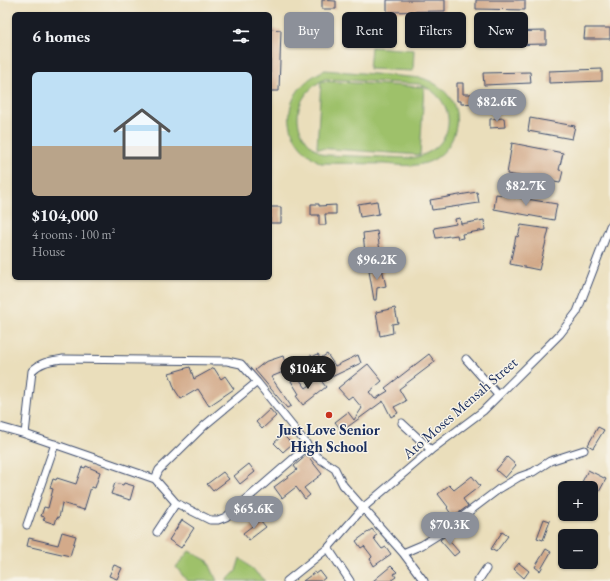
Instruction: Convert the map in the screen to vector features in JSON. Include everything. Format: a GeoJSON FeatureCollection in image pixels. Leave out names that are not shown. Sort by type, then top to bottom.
{"type":"FeatureCollection","features":[{"type":"Feature","properties":{"kind":"street","name":"Ato Moses Mensah Street"},"geometry":{"type":"LineString","coordinates":[[287,581],[328,548],[364,508],[431,450],[483,410],[560,334],[577,312],[610,226]]}},
{"type":"Feature","properties":{"kind":"street"},"geometry":{"type":"LineString","coordinates":[[25,434],[32,372],[37,366],[49,361],[104,358],[226,361],[241,364],[317,457],[335,469],[344,485],[403,553],[424,581]]}},
{"type":"Feature","properties":{"kind":"street"},"geometry":{"type":"LineString","coordinates":[[466,359],[498,395]]}},
{"type":"Feature","properties":{"kind":"street"},"geometry":{"type":"LineString","coordinates":[[155,479],[159,470],[205,425],[257,382]]}},
{"type":"Feature","properties":{"kind":"street"},"geometry":{"type":"LineString","coordinates":[[402,423],[431,450]]}},
{"type":"Feature","properties":{"kind":"street"},"geometry":{"type":"LineString","coordinates":[[0,427],[55,444],[155,479],[176,503],[210,520],[218,520],[226,517],[308,446]]}},
{"type":"Feature","properties":{"kind":"street"},"geometry":{"type":"LineString","coordinates":[[27,525],[55,444]]}},
{"type":"Feature","properties":{"kind":"street"},"geometry":{"type":"LineString","coordinates":[[403,553],[422,545],[438,535],[499,489],[519,477],[533,472],[550,461],[584,450]]}},
{"type":"Feature","properties":{"kind":"street"},"geometry":{"type":"LineString","coordinates":[[157,532],[176,503]]}},
{"type":"Feature","properties":{"kind":"street"},"geometry":{"type":"LineString","coordinates":[[328,548],[350,581]]}},
{"type":"Feature","properties":{"kind":"street"},"geometry":{"type":"LineString","coordinates":[[478,581],[486,569]]}},
{"type":"Feature","properties":{"kind":"green space"},"geometry":{"type":"Polygon","coordinates":[[[371,48],[414,50],[413,71],[369,69],[371,48]]]}},
{"type":"Feature","properties":{"kind":"green space"},"geometry":{"type":"Polygon","coordinates":[[[325,70],[422,78],[428,80],[444,91],[452,101],[456,113],[453,138],[444,152],[430,161],[417,165],[404,166],[385,164],[321,163],[307,153],[297,141],[291,128],[290,115],[292,101],[299,89],[310,78],[325,70]],[[325,79],[313,87],[305,96],[300,106],[298,117],[300,128],[305,138],[313,147],[325,155],[412,158],[427,153],[438,145],[445,135],[448,124],[447,112],[442,101],[433,91],[419,84],[325,79]]]}},
{"type":"Feature","properties":{"kind":"green space"},"geometry":{"type":"Polygon","coordinates":[[[321,81],[424,87],[420,155],[317,148],[321,81]]]}},
{"type":"Feature","properties":{"kind":"green space"},"geometry":{"type":"Polygon","coordinates":[[[189,551],[208,561],[217,581],[187,581],[176,567],[189,551]]]}},
{"type":"Feature","properties":{"kind":"green space"},"geometry":{"type":"Polygon","coordinates":[[[240,558],[265,581],[226,581],[236,571],[240,558]]]}},
{"type":"Feature","properties":{"kind":"building"},"geometry":{"type":"Polygon","coordinates":[[[322,0],[336,1],[336,9],[322,9],[322,0]]]}},
{"type":"Feature","properties":{"kind":"building"},"geometry":{"type":"Polygon","coordinates":[[[387,0],[445,0],[445,11],[387,12],[387,0]]]}},
{"type":"Feature","properties":{"kind":"building"},"geometry":{"type":"Polygon","coordinates":[[[476,0],[525,0],[525,10],[476,9],[476,0]]]}},
{"type":"Feature","properties":{"kind":"building"},"geometry":{"type":"Polygon","coordinates":[[[585,28],[610,28],[610,39],[584,39],[585,28]]]}},
{"type":"Feature","properties":{"kind":"building"},"geometry":{"type":"Polygon","coordinates":[[[272,29],[281,30],[279,91],[272,91],[272,29]]]}},
{"type":"Feature","properties":{"kind":"building"},"geometry":{"type":"Polygon","coordinates":[[[528,31],[546,31],[546,44],[528,44],[528,31]]]}},
{"type":"Feature","properties":{"kind":"building"},"geometry":{"type":"Polygon","coordinates":[[[602,69],[602,81],[549,83],[549,71],[602,69]]]}},
{"type":"Feature","properties":{"kind":"building"},"geometry":{"type":"Polygon","coordinates":[[[530,72],[531,83],[484,85],[483,73],[530,72]]]}},
{"type":"Feature","properties":{"kind":"building"},"geometry":{"type":"Polygon","coordinates":[[[457,83],[463,83],[463,94],[475,94],[476,103],[461,104],[461,101],[457,101],[457,83]]]}},
{"type":"Feature","properties":{"kind":"building"},"geometry":{"type":"Polygon","coordinates":[[[504,118],[505,127],[490,128],[490,119],[504,118]]]}},
{"type":"Feature","properties":{"kind":"building"},"geometry":{"type":"Polygon","coordinates":[[[530,118],[575,126],[572,139],[528,131],[530,118]]]}},
{"type":"Feature","properties":{"kind":"building"},"geometry":{"type":"Polygon","coordinates":[[[512,143],[563,153],[559,170],[563,171],[560,183],[507,174],[512,143]]]}},
{"type":"Feature","properties":{"kind":"building"},"geometry":{"type":"Polygon","coordinates":[[[477,192],[479,203],[432,210],[430,200],[477,192]]]}},
{"type":"Feature","properties":{"kind":"building"},"geometry":{"type":"Polygon","coordinates":[[[496,194],[557,204],[554,220],[494,209],[496,194]]]}},
{"type":"Feature","properties":{"kind":"building"},"geometry":{"type":"Polygon","coordinates":[[[377,201],[379,214],[360,217],[358,204],[377,201]]]}},
{"type":"Feature","properties":{"kind":"building"},"geometry":{"type":"Polygon","coordinates":[[[311,204],[319,204],[319,206],[336,205],[336,214],[325,214],[326,225],[319,225],[319,215],[311,215],[311,204]]]}},
{"type":"Feature","properties":{"kind":"building"},"geometry":{"type":"Polygon","coordinates":[[[272,207],[281,207],[281,223],[272,223],[272,207]]]}},
{"type":"Feature","properties":{"kind":"building"},"geometry":{"type":"Polygon","coordinates":[[[460,218],[461,224],[484,220],[485,230],[462,234],[463,238],[458,239],[457,235],[436,238],[434,228],[456,224],[455,219],[460,218]]]}},
{"type":"Feature","properties":{"kind":"building"},"geometry":{"type":"Polygon","coordinates":[[[521,225],[549,229],[539,270],[510,264],[516,236],[518,237],[521,225]]]}},
{"type":"Feature","properties":{"kind":"building"},"geometry":{"type":"Polygon","coordinates":[[[377,231],[380,251],[365,253],[363,233],[377,231]]]}},
{"type":"Feature","properties":{"kind":"building"},"geometry":{"type":"Polygon","coordinates":[[[382,268],[386,286],[377,288],[376,300],[374,300],[369,271],[382,268]]]}},
{"type":"Feature","properties":{"kind":"building"},"geometry":{"type":"Polygon","coordinates":[[[395,308],[398,323],[392,324],[393,333],[380,336],[376,312],[395,308]]]}},
{"type":"Feature","properties":{"kind":"building"},"geometry":{"type":"Polygon","coordinates":[[[318,354],[322,361],[299,375],[293,366],[311,355],[312,357],[318,354]]]}},
{"type":"Feature","properties":{"kind":"building"},"geometry":{"type":"Polygon","coordinates":[[[327,354],[335,366],[358,355],[361,363],[323,381],[330,373],[321,358],[327,354]]]}},
{"type":"Feature","properties":{"kind":"building"},"geometry":{"type":"Polygon","coordinates":[[[429,354],[435,362],[399,389],[406,401],[394,407],[398,413],[391,417],[383,401],[342,431],[335,422],[348,412],[354,420],[362,408],[352,396],[348,399],[338,388],[368,364],[382,381],[369,392],[375,399],[388,391],[385,388],[429,354]]]}},
{"type":"Feature","properties":{"kind":"building"},"geometry":{"type":"Polygon","coordinates":[[[283,356],[287,367],[281,369],[283,372],[271,377],[291,406],[287,408],[255,370],[265,362],[283,356]]]}},
{"type":"Feature","properties":{"kind":"building"},"geometry":{"type":"Polygon","coordinates":[[[190,367],[194,379],[214,368],[221,379],[225,376],[234,389],[209,406],[198,389],[181,399],[175,390],[169,373],[190,367]]]}},
{"type":"Feature","properties":{"kind":"building"},"geometry":{"type":"Polygon","coordinates":[[[297,376],[306,388],[319,378],[326,387],[303,405],[296,396],[299,394],[291,381],[297,376]]]}},
{"type":"Feature","properties":{"kind":"building"},"geometry":{"type":"Polygon","coordinates":[[[270,409],[276,416],[262,429],[256,422],[270,409]]]}},
{"type":"Feature","properties":{"kind":"building"},"geometry":{"type":"Polygon","coordinates":[[[598,427],[604,430],[593,448],[588,445],[598,427]]]}},
{"type":"Feature","properties":{"kind":"building"},"geometry":{"type":"Polygon","coordinates":[[[283,435],[292,444],[283,452],[274,443],[283,435]]]}},
{"type":"Feature","properties":{"kind":"building"},"geometry":{"type":"Polygon","coordinates":[[[307,455],[322,474],[304,488],[310,495],[305,499],[296,487],[282,498],[274,487],[297,470],[294,466],[307,455]]]}},
{"type":"Feature","properties":{"kind":"building"},"geometry":{"type":"Polygon","coordinates":[[[507,457],[516,465],[505,478],[496,470],[507,457]]]}},
{"type":"Feature","properties":{"kind":"building"},"geometry":{"type":"Polygon","coordinates":[[[249,464],[255,472],[240,484],[234,476],[249,464]]]}},
{"type":"Feature","properties":{"kind":"building"},"geometry":{"type":"Polygon","coordinates":[[[86,466],[100,472],[95,488],[91,487],[84,510],[62,503],[59,518],[57,517],[55,524],[43,520],[45,517],[41,516],[44,507],[48,508],[53,489],[50,488],[53,479],[56,480],[57,478],[76,484],[82,467],[85,468],[86,466]]]}},
{"type":"Feature","properties":{"kind":"building"},"geometry":{"type":"Polygon","coordinates":[[[588,470],[606,479],[599,492],[598,481],[582,481],[588,470]]]}},
{"type":"Feature","properties":{"kind":"building"},"geometry":{"type":"Polygon","coordinates":[[[223,472],[229,479],[213,491],[207,484],[223,472]]]}},
{"type":"Feature","properties":{"kind":"building"},"geometry":{"type":"Polygon","coordinates":[[[472,476],[480,486],[463,499],[468,506],[453,517],[447,508],[448,507],[438,494],[449,485],[454,490],[472,476]]]}},
{"type":"Feature","properties":{"kind":"building"},"geometry":{"type":"Polygon","coordinates":[[[115,483],[123,485],[124,483],[134,486],[130,500],[111,494],[115,483]]]}},
{"type":"Feature","properties":{"kind":"building"},"geometry":{"type":"Polygon","coordinates":[[[544,519],[550,521],[543,540],[537,538],[544,519]]]}},
{"type":"Feature","properties":{"kind":"building"},"geometry":{"type":"Polygon","coordinates":[[[182,520],[194,528],[181,548],[169,540],[182,520]]]}},
{"type":"Feature","properties":{"kind":"building"},"geometry":{"type":"Polygon","coordinates":[[[260,520],[266,527],[249,540],[243,533],[260,520]]]}},
{"type":"Feature","properties":{"kind":"building"},"geometry":{"type":"Polygon","coordinates":[[[372,529],[377,535],[374,537],[375,540],[382,549],[386,547],[391,554],[374,566],[370,559],[372,557],[371,555],[364,546],[361,548],[356,541],[372,529]]]}},
{"type":"Feature","properties":{"kind":"building"},"geometry":{"type":"Polygon","coordinates":[[[62,532],[76,536],[70,556],[27,546],[29,538],[58,545],[62,532]]]}},
{"type":"Feature","properties":{"kind":"building"},"geometry":{"type":"Polygon","coordinates":[[[502,532],[508,536],[496,552],[491,549],[502,532]]]}},
{"type":"Feature","properties":{"kind":"building"},"geometry":{"type":"Polygon","coordinates":[[[445,536],[459,552],[454,556],[440,540],[445,536]]]}},
{"type":"Feature","properties":{"kind":"building"},"geometry":{"type":"Polygon","coordinates":[[[546,549],[551,552],[540,571],[535,567],[546,549]]]}},
{"type":"Feature","properties":{"kind":"building"},"geometry":{"type":"Polygon","coordinates":[[[519,563],[529,571],[524,578],[514,569],[519,563]]]}},
{"type":"Feature","properties":{"kind":"building"},"geometry":{"type":"Polygon","coordinates":[[[114,565],[122,568],[117,579],[109,576],[114,565]]]}},
{"type":"Feature","properties":{"kind":"building"},"geometry":{"type":"Polygon","coordinates":[[[391,566],[397,572],[394,574],[396,577],[390,581],[373,581],[391,566]]]}},
{"type":"Feature","properties":{"kind":"building"},"geometry":{"type":"Polygon","coordinates":[[[320,571],[325,578],[321,581],[303,581],[315,572],[316,574],[320,571]]]}},
{"type":"Feature","properties":{"kind":"place","name":"Just Love Senior High School"},"geometry":{"type":"Point","coordinates":[329,415]}}]}
